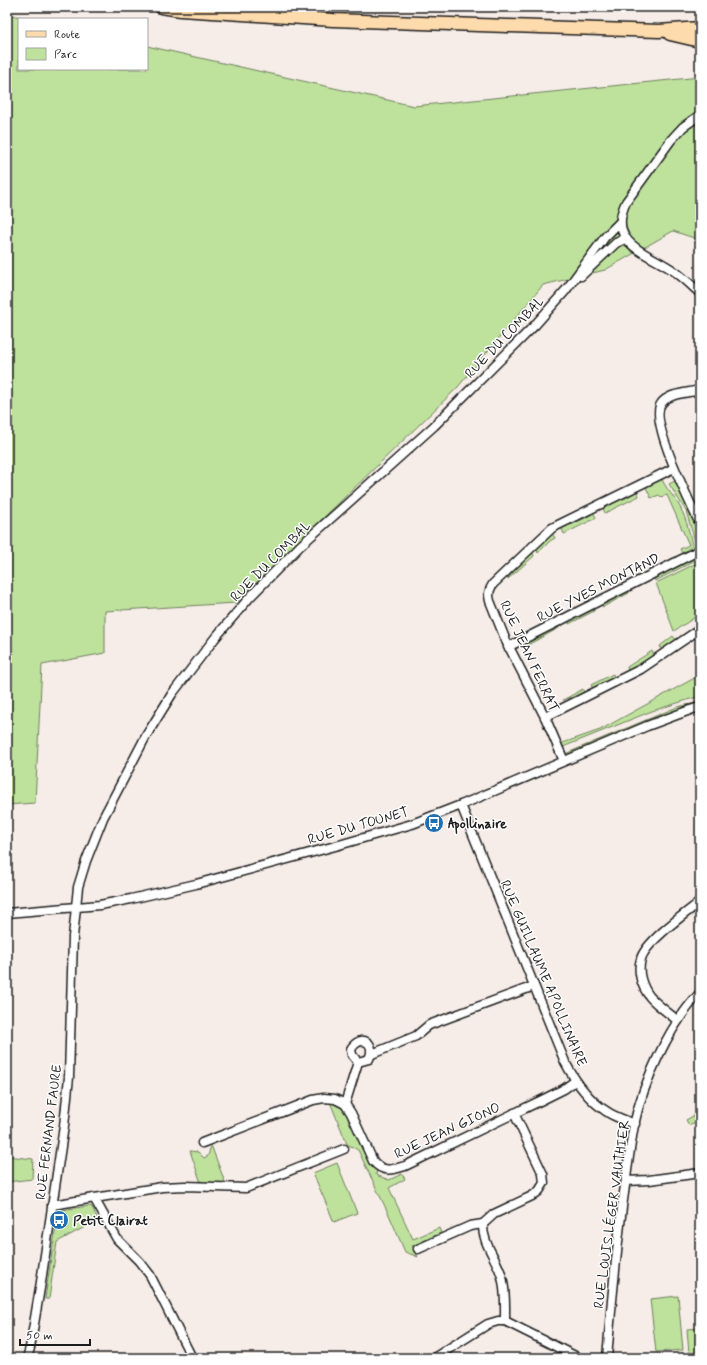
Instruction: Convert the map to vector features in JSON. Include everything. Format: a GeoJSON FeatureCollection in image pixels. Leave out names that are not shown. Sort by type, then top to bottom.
{"type":"FeatureCollection","features":[{"type":"Feature","properties":{"kind":"main road"},"geometry":{"type":"LineString","coordinates":[[161,7],[181,10],[333,20],[660,31],[700,28]]}},
{"type":"Feature","properties":{"kind":"main road"},"geometry":{"type":"LineString","coordinates":[[660,31],[700,41]]}},
{"type":"Feature","properties":{"kind":"street","name":"RUE DU COMBAL"},"geometry":{"type":"LineString","coordinates":[[76,908],[78,888],[86,861],[103,818],[157,718],[172,694],[215,638],[250,597],[300,546],[434,426],[535,325],[566,290],[605,237],[620,222],[622,210],[626,202],[671,140],[683,127],[700,115]]}},
{"type":"Feature","properties":{"kind":"street"},"geometry":{"type":"LineString","coordinates":[[620,222],[620,229],[625,239],[647,255],[675,271],[700,293]]}},
{"type":"Feature","properties":{"kind":"street","name":"RUE DU COMBAL"},"geometry":{"type":"LineString","coordinates":[[566,290],[616,243],[625,239]]}},
{"type":"Feature","properties":{"kind":"street"},"geometry":{"type":"LineString","coordinates":[[700,390],[666,398],[660,405],[658,411],[659,420],[674,468],[700,524]]}},
{"type":"Feature","properties":{"kind":"street","name":"RUE JEAN FERRAT"},"geometry":{"type":"LineString","coordinates":[[564,761],[544,717],[508,647],[488,595],[493,584],[552,528],[674,468]]}},
{"type":"Feature","properties":{"kind":"street","name":"RUE YVES MONTAND"},"geometry":{"type":"LineString","coordinates":[[508,647],[700,550]]}},
{"type":"Feature","properties":{"kind":"street"},"geometry":{"type":"LineString","coordinates":[[544,717],[641,669],[700,629]]}},
{"type":"Feature","properties":{"kind":"street","name":"RUE DU TOUNET"},"geometry":{"type":"LineString","coordinates":[[7,913],[76,908],[106,904],[185,887],[412,824],[461,805],[647,726],[690,710],[700,708]]}},
{"type":"Feature","properties":{"kind":"street","name":"RUE GUILLAUME APOLLINAIRE"},"geometry":{"type":"LineString","coordinates":[[461,805],[565,1062],[575,1081],[589,1097],[606,1111],[635,1124]]}},
{"type":"Feature","properties":{"kind":"street"},"geometry":{"type":"LineString","coordinates":[[678,1021],[650,997],[644,987],[640,974],[641,959],[648,946],[700,902]]}},
{"type":"Feature","properties":{"kind":"street","name":"RUE FERNAND FAURE"},"geometry":{"type":"LineString","coordinates":[[27,1358],[40,1289],[64,1126],[69,1077],[73,937],[76,908]]}},
{"type":"Feature","properties":{"kind":"street"},"geometry":{"type":"LineString","coordinates":[[372,1054],[416,1036],[429,1024],[534,986]]}},
{"type":"Feature","properties":{"kind":"street","name":"RUE LOUIS LÉGER VAUTHIER"},"geometry":{"type":"LineString","coordinates":[[607,1358],[615,1264],[635,1124],[648,1080],[666,1041],[678,1021],[700,993]]}},
{"type":"Feature","properties":{"kind":"street"},"geometry":{"type":"LineString","coordinates":[[363,1040],[368,1042],[372,1048],[372,1054],[369,1059],[358,1062],[352,1055],[351,1049],[357,1042],[363,1040]]}},
{"type":"Feature","properties":{"kind":"street"},"geometry":{"type":"LineString","coordinates":[[202,1143],[313,1100],[324,1098],[334,1099],[345,1104],[358,1062]]}},
{"type":"Feature","properties":{"kind":"street","name":"RUE JEAN GIONO"},"geometry":{"type":"LineString","coordinates":[[345,1104],[351,1112],[373,1161],[378,1166],[385,1169],[396,1169],[564,1089],[575,1081]]}},
{"type":"Feature","properties":{"kind":"street"},"geometry":{"type":"LineString","coordinates":[[418,1248],[470,1226],[483,1224],[494,1214],[532,1196],[539,1191],[544,1183],[543,1174],[514,1113]]}},
{"type":"Feature","properties":{"kind":"street"},"geometry":{"type":"LineString","coordinates":[[52,1205],[162,1187],[185,1186],[246,1188],[344,1149]]}},
{"type":"Feature","properties":{"kind":"street"},"geometry":{"type":"LineString","coordinates":[[626,1181],[649,1180],[700,1172]]}},
{"type":"Feature","properties":{"kind":"street"},"geometry":{"type":"LineString","coordinates":[[94,1198],[117,1239],[139,1261],[150,1275],[191,1358]]}},
{"type":"Feature","properties":{"kind":"street"},"geometry":{"type":"LineString","coordinates":[[483,1224],[483,1232],[502,1276],[505,1321]]}},
{"type":"Feature","properties":{"kind":"street"},"geometry":{"type":"LineString","coordinates":[[434,1358],[488,1324],[498,1321],[505,1321],[579,1358]]}},
{"type":"Feature","properties":{"kind":"shaded area"},"geometry":{"type":"Polygon","coordinates":[[[617,7],[700,7],[700,9],[617,7]]]}},
{"type":"Feature","properties":{"kind":"green space"},"geometry":{"type":"Polygon","coordinates":[[[7,14],[25,18],[18,18],[18,70],[148,70],[148,46],[414,106],[700,77],[700,240],[673,231],[605,270],[543,285],[457,388],[236,603],[105,611],[105,653],[42,665],[35,803],[7,805],[7,14]]]}},
{"type":"Feature","properties":{"kind":"green space"},"geometry":{"type":"Polygon","coordinates":[[[661,477],[678,503],[682,512],[688,528],[693,550],[690,548],[682,553],[680,549],[689,545],[667,495],[661,497],[659,495],[651,498],[645,485],[661,477]]]}},
{"type":"Feature","properties":{"kind":"green space"},"geometry":{"type":"Polygon","coordinates":[[[677,480],[700,530],[700,546],[697,548],[686,511],[669,484],[677,480]]]}},
{"type":"Feature","properties":{"kind":"green space"},"geometry":{"type":"Polygon","coordinates":[[[637,491],[639,496],[605,513],[602,506],[621,497],[624,499],[637,491]]]}},
{"type":"Feature","properties":{"kind":"green space"},"geometry":{"type":"Polygon","coordinates":[[[593,511],[596,518],[564,534],[561,527],[570,522],[571,525],[591,515],[593,511]]]}},
{"type":"Feature","properties":{"kind":"green space"},"geometry":{"type":"Polygon","coordinates":[[[552,533],[555,538],[538,553],[536,547],[552,533]]]}},
{"type":"Feature","properties":{"kind":"green space"},"geometry":{"type":"Polygon","coordinates":[[[532,551],[534,556],[508,579],[513,572],[513,569],[532,551]]]}},
{"type":"Feature","properties":{"kind":"green space"},"geometry":{"type":"Polygon","coordinates":[[[696,555],[698,559],[655,581],[654,577],[696,555]]]}},
{"type":"Feature","properties":{"kind":"green space"},"geometry":{"type":"Polygon","coordinates":[[[699,562],[700,614],[674,631],[656,583],[699,562]]]}},
{"type":"Feature","properties":{"kind":"green space"},"geometry":{"type":"Polygon","coordinates":[[[628,589],[629,593],[603,607],[602,603],[628,589]]]}},
{"type":"Feature","properties":{"kind":"green space"},"geometry":{"type":"Polygon","coordinates":[[[593,607],[594,611],[569,624],[569,619],[593,607]]]}},
{"type":"Feature","properties":{"kind":"green space"},"geometry":{"type":"Polygon","coordinates":[[[558,625],[559,628],[524,647],[522,643],[558,625]]]}},
{"type":"Feature","properties":{"kind":"green space"},"geometry":{"type":"Polygon","coordinates":[[[673,636],[676,640],[662,651],[660,646],[673,636]]]}},
{"type":"Feature","properties":{"kind":"green space"},"geometry":{"type":"Polygon","coordinates":[[[652,651],[654,656],[628,672],[627,667],[652,651]]]}},
{"type":"Feature","properties":{"kind":"green space"},"geometry":{"type":"Polygon","coordinates":[[[613,674],[614,678],[593,689],[591,685],[613,674]]]}},
{"type":"Feature","properties":{"kind":"green space"},"geometry":{"type":"Polygon","coordinates":[[[700,675],[700,696],[652,711],[563,747],[560,744],[600,730],[700,675]]]}},
{"type":"Feature","properties":{"kind":"green space"},"geometry":{"type":"Polygon","coordinates":[[[583,689],[584,693],[574,699],[570,697],[563,700],[583,689]]]}},
{"type":"Feature","properties":{"kind":"green space"},"geometry":{"type":"Polygon","coordinates":[[[700,702],[700,704],[569,755],[565,754],[677,707],[700,702]]]}},
{"type":"Feature","properties":{"kind":"green space"},"geometry":{"type":"Polygon","coordinates":[[[700,1098],[700,1120],[689,1125],[686,1120],[698,1113],[700,1098]]]}},
{"type":"Feature","properties":{"kind":"green space"},"geometry":{"type":"Polygon","coordinates":[[[330,1102],[335,1103],[346,1111],[377,1168],[376,1175],[389,1180],[402,1174],[405,1179],[389,1188],[413,1239],[439,1228],[441,1233],[412,1246],[418,1257],[405,1252],[358,1150],[347,1144],[330,1102]]]}},
{"type":"Feature","properties":{"kind":"green space"},"geometry":{"type":"Polygon","coordinates":[[[211,1145],[226,1185],[201,1183],[190,1151],[198,1152],[204,1158],[208,1156],[211,1145]]]}},
{"type":"Feature","properties":{"kind":"green space"},"geometry":{"type":"Polygon","coordinates":[[[7,1156],[33,1159],[32,1179],[7,1182],[7,1156]]]}},
{"type":"Feature","properties":{"kind":"green space"},"geometry":{"type":"Polygon","coordinates":[[[337,1163],[357,1213],[334,1222],[313,1173],[337,1163]]]}},
{"type":"Feature","properties":{"kind":"green space"},"geometry":{"type":"Polygon","coordinates":[[[89,1206],[92,1207],[98,1220],[57,1242],[49,1299],[45,1299],[58,1213],[61,1210],[89,1206]]]}},
{"type":"Feature","properties":{"kind":"green space"},"geometry":{"type":"Polygon","coordinates":[[[678,1296],[683,1350],[656,1352],[650,1299],[678,1296]]]}},
{"type":"Feature","properties":{"kind":"green space"},"geometry":{"type":"Polygon","coordinates":[[[700,1328],[700,1354],[689,1354],[687,1329],[700,1328]]]}},
{"type":"Feature","properties":{"kind":"place","name":"Apollinaire"},"geometry":{"type":"Point","coordinates":[434,823]}},
{"type":"Feature","properties":{"kind":"place","name":"Petit Clairat"},"geometry":{"type":"Point","coordinates":[59,1220]}}]}
